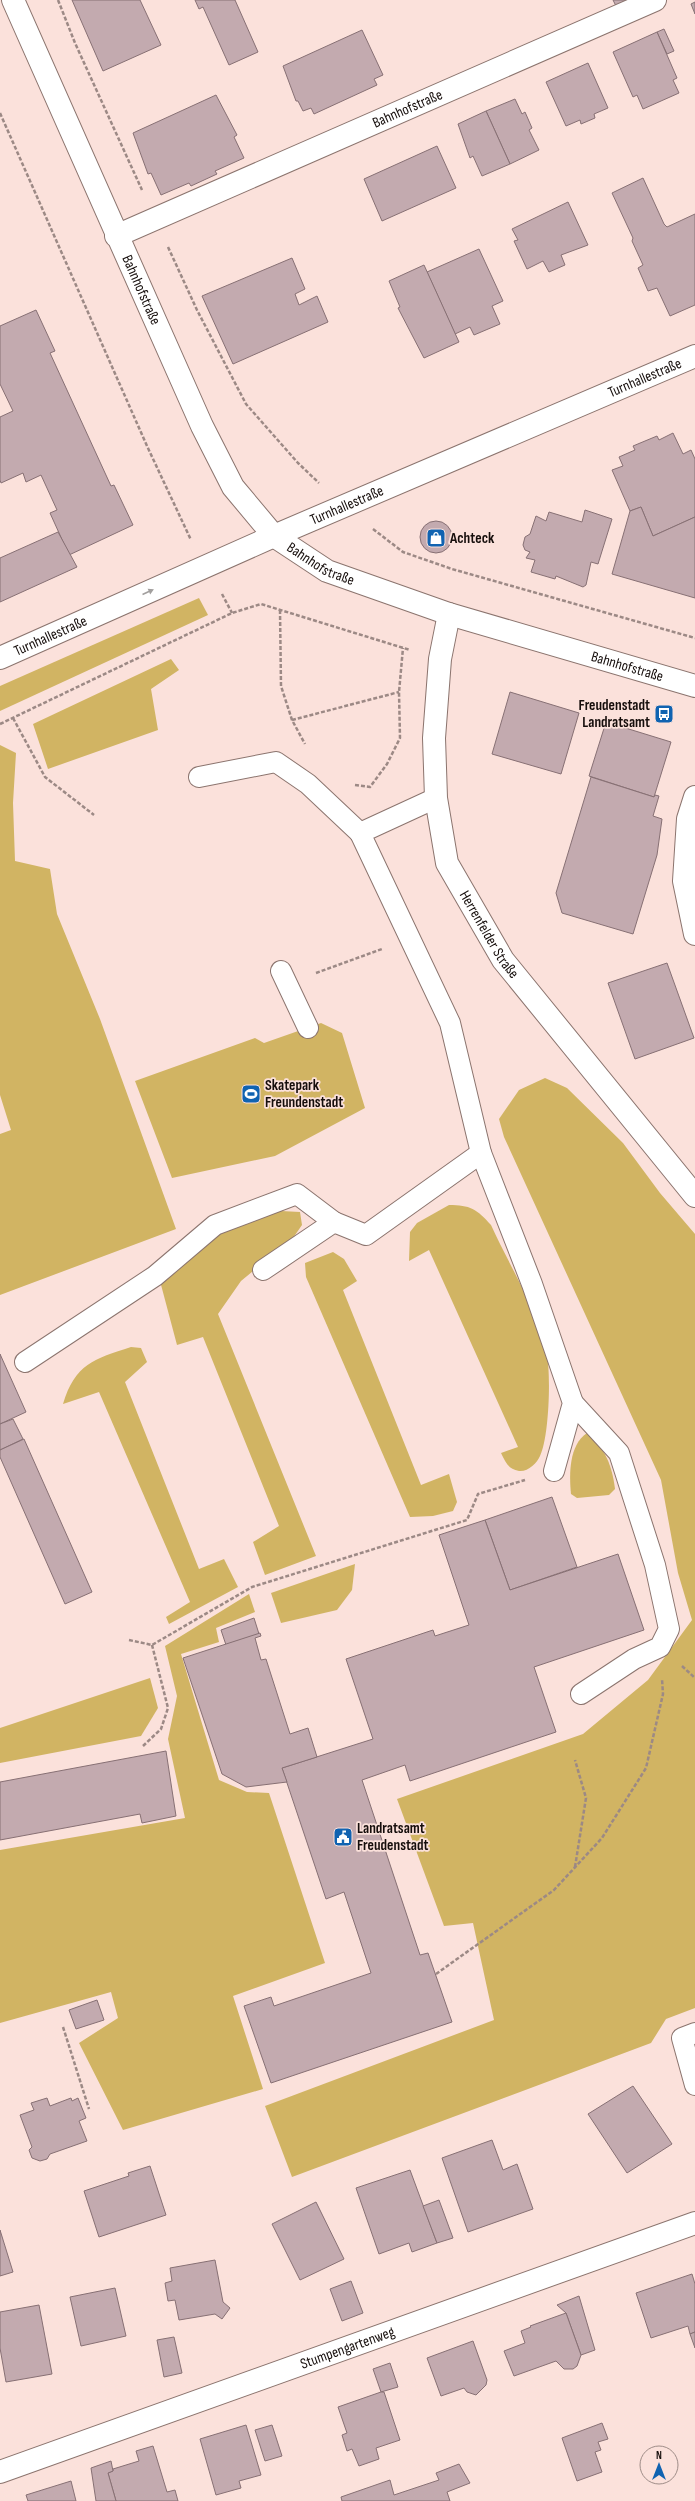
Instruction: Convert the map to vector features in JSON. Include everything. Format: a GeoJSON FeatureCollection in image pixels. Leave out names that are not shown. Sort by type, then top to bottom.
{"type":"FeatureCollection","features":[{"type":"Feature","properties":{"kind":"street","name":"Bahnhofstraße"},"geometry":{"type":"LineString","coordinates":[[13,0],[116,236],[202,426],[233,487],[274,536],[327,571],[449,614],[695,686]]}},
{"type":"Feature","properties":{"kind":"street","name":"Bahnhofstraße"},"geometry":{"type":"LineString","coordinates":[[116,236],[655,0]]}},
{"type":"Feature","properties":{"kind":"street","name":"Turnhallestraße"},"geometry":{"type":"LineString","coordinates":[[0,658],[343,506],[695,356]]}},
{"type":"Feature","properties":{"kind":"street","name":"Herrenfelder Straße"},"geometry":{"type":"LineString","coordinates":[[449,614],[440,660],[434,738],[436,798],[447,864],[503,960],[695,1196]]}},
{"type":"Feature","properties":{"kind":"street"},"geometry":{"type":"LineString","coordinates":[[695,797],[688,819],[684,881],[695,934]]}},
{"type":"Feature","properties":{"kind":"street","name":"Stumpengartenweg"},"geometry":{"type":"LineString","coordinates":[[0,2472],[695,2223]]}},
{"type":"Feature","properties":{"kind":"lane"},"geometry":{"type":"LineString","coordinates":[[199,777],[276,762],[308,784],[360,832],[450,1023],[480,1153],[532,1284],[573,1403],[619,1453],[655,1565],[668,1622],[669,1629],[660,1647],[634,1659],[581,1694]]}},
{"type":"Feature","properties":{"kind":"lane"},"geometry":{"type":"LineString","coordinates":[[360,832],[436,798]]}},
{"type":"Feature","properties":{"kind":"lane"},"geometry":{"type":"LineString","coordinates":[[284,978],[308,1028]]}},
{"type":"Feature","properties":{"kind":"lane"},"geometry":{"type":"LineString","coordinates":[[25,1362],[155,1276],[215,1225],[297,1194],[334,1222],[366,1236],[480,1153]]}},
{"type":"Feature","properties":{"kind":"lane"},"geometry":{"type":"LineString","coordinates":[[262,1270],[334,1222]]}},
{"type":"Feature","properties":{"kind":"lane"},"geometry":{"type":"LineString","coordinates":[[554,1471],[573,1403]]}},
{"type":"Feature","properties":{"kind":"lane"},"geometry":{"type":"LineString","coordinates":[[695,2033],[682,2038],[695,2085]]}},
{"type":"Feature","properties":{"kind":"path"},"geometry":{"type":"LineString","coordinates":[[58,0],[75,43],[197,310],[246,404],[298,463],[343,506],[403,552],[452,569],[695,638]]}},
{"type":"Feature","properties":{"kind":"path"},"geometry":{"type":"LineString","coordinates":[[0,113],[140,432],[192,543]]}},
{"type":"Feature","properties":{"kind":"path"},"geometry":{"type":"LineString","coordinates":[[0,724],[232,613],[261,604],[440,660]]}},
{"type":"Feature","properties":{"kind":"path"},"geometry":{"type":"LineString","coordinates":[[280,610],[281,686],[292,720],[311,757],[308,784]]}},
{"type":"Feature","properties":{"kind":"path"},"geometry":{"type":"LineString","coordinates":[[347,784],[370,787],[387,764],[400,738],[400,692],[403,648]]}},
{"type":"Feature","properties":{"kind":"path"},"geometry":{"type":"LineString","coordinates":[[292,720],[400,692]]}},
{"type":"Feature","properties":{"kind":"path"},"geometry":{"type":"LineString","coordinates":[[14,718],[45,777],[94,815]]}},
{"type":"Feature","properties":{"kind":"path"},"geometry":{"type":"LineString","coordinates":[[284,978],[410,939]]}},
{"type":"Feature","properties":{"kind":"path"},"geometry":{"type":"LineString","coordinates":[[129,1640],[152,1645],[252,1587],[467,1520],[478,1494],[554,1471]]}},
{"type":"Feature","properties":{"kind":"path"},"geometry":{"type":"LineString","coordinates":[[143,1746],[161,1729],[168,1708],[152,1645]]}},
{"type":"Feature","properties":{"kind":"path"},"geometry":{"type":"LineString","coordinates":[[660,1647],[695,1678]]}},
{"type":"Feature","properties":{"kind":"path"},"geometry":{"type":"LineString","coordinates":[[436,1974],[554,1890],[602,1838],[646,1768],[663,1694],[660,1647]]}},
{"type":"Feature","properties":{"kind":"path"},"geometry":{"type":"LineString","coordinates":[[575,1867],[586,1798],[576,1760]]}},
{"type":"Feature","properties":{"kind":"path"},"geometry":{"type":"LineString","coordinates":[[63,2027],[89,2109]]}},
{"type":"Feature","properties":{"kind":"shaded area"},"geometry":{"type":"Polygon","coordinates":[[[199,598],[208,615],[0,711],[0,686],[199,598]]]}},
{"type":"Feature","properties":{"kind":"shaded area"},"geometry":{"type":"Polygon","coordinates":[[[171,659],[179,670],[151,689],[158,730],[48,769],[33,724],[171,659]]]}},
{"type":"Feature","properties":{"kind":"shaded area"},"geometry":{"type":"Polygon","coordinates":[[[0,745],[16,753],[13,803],[15,861],[50,869],[57,914],[100,1019],[176,1229],[0,1295],[0,1134],[11,1130],[0,1095],[0,745]]]}},
{"type":"Feature","properties":{"kind":"shaded area","name":"Skatepark Freundenstadt"},"geometry":{"type":"Polygon","coordinates":[[[321,1023],[342,1033],[365,1108],[275,1156],[172,1178],[135,1081],[255,1038],[264,1043],[321,1023]]]}},
{"type":"Feature","properties":{"kind":"shaded area"},"geometry":{"type":"Polygon","coordinates":[[[545,1078],[567,1088],[623,1143],[660,1193],[695,1234],[695,2008],[666,2019],[651,2043],[292,2177],[265,2106],[494,2020],[473,1923],[444,1926],[397,1799],[583,1734],[648,1680],[692,1620],[678,1573],[661,1480],[504,1137],[499,1119],[519,1090],[545,1078]]]}},
{"type":"Feature","properties":{"kind":"shaded area"},"geometry":{"type":"Polygon","coordinates":[[[449,1205],[473,1209],[491,1225],[523,1289],[543,1339],[547,1356],[549,1378],[547,1422],[543,1447],[539,1459],[526,1470],[519,1471],[510,1467],[506,1463],[501,1453],[518,1447],[429,1250],[409,1261],[410,1232],[417,1223],[449,1205]]]}},
{"type":"Feature","properties":{"kind":"shaded area"},"geometry":{"type":"Polygon","coordinates":[[[281,1211],[300,1212],[302,1225],[293,1238],[241,1281],[218,1314],[316,1556],[265,1575],[253,1542],[279,1526],[203,1337],[177,1345],[160,1281],[206,1240],[236,1223],[281,1211]]]}},
{"type":"Feature","properties":{"kind":"shaded area"},"geometry":{"type":"Polygon","coordinates":[[[333,1252],[344,1259],[357,1281],[343,1290],[421,1485],[449,1474],[457,1502],[453,1511],[433,1516],[410,1517],[306,1277],[305,1263],[333,1252]]]}},
{"type":"Feature","properties":{"kind":"shaded area"},"geometry":{"type":"Polygon","coordinates":[[[131,1347],[141,1348],[147,1362],[125,1382],[199,1569],[224,1559],[238,1587],[169,1624],[166,1617],[190,1602],[99,1392],[63,1404],[73,1380],[88,1365],[106,1355],[131,1347]]]}},
{"type":"Feature","properties":{"kind":"shaded area"},"geometry":{"type":"Polygon","coordinates":[[[587,1433],[599,1445],[610,1465],[615,1489],[609,1495],[577,1498],[571,1494],[570,1469],[574,1452],[581,1438],[587,1433]]]}},
{"type":"Feature","properties":{"kind":"shaded area"},"geometry":{"type":"Polygon","coordinates":[[[355,1564],[352,1590],[337,1610],[281,1623],[271,1593],[355,1564]]]}},
{"type":"Feature","properties":{"kind":"shaded area"},"geometry":{"type":"Polygon","coordinates":[[[249,1594],[255,1612],[216,1628],[219,1642],[181,1654],[219,1780],[247,1792],[269,1793],[325,1963],[233,1996],[263,2089],[123,2130],[79,2043],[118,2018],[111,1992],[0,2023],[0,1850],[185,1818],[168,1739],[177,1696],[165,1646],[249,1594]]]}},
{"type":"Feature","properties":{"kind":"shaded area"},"geometry":{"type":"Polygon","coordinates":[[[150,1678],[158,1708],[141,1736],[0,1763],[0,1728],[150,1678]]]}},
{"type":"Feature","properties":{"kind":"building"},"geometry":{"type":"Polygon","coordinates":[[[72,0],[140,0],[161,45],[103,71],[72,0]]]}},
{"type":"Feature","properties":{"kind":"building"},"geometry":{"type":"Polygon","coordinates":[[[195,0],[235,0],[258,52],[229,65],[203,7],[199,9],[195,0]]]}},
{"type":"Feature","properties":{"kind":"building"},"geometry":{"type":"Polygon","coordinates":[[[613,0],[639,0],[618,10],[613,0]]]}},
{"type":"Feature","properties":{"kind":"building"},"geometry":{"type":"Polygon","coordinates":[[[695,2],[695,14],[691,4],[695,2]]]}},
{"type":"Feature","properties":{"kind":"building"},"geometry":{"type":"Polygon","coordinates":[[[664,29],[674,51],[667,54],[657,32],[664,29]]]}},
{"type":"Feature","properties":{"kind":"building"},"geometry":{"type":"Polygon","coordinates":[[[362,30],[383,75],[374,79],[377,85],[314,114],[311,108],[303,111],[298,101],[296,101],[283,66],[362,30]]]}},
{"type":"Feature","properties":{"kind":"building"},"geometry":{"type":"Polygon","coordinates":[[[657,32],[677,78],[673,80],[679,93],[643,109],[637,95],[633,97],[613,52],[657,32]]]}},
{"type":"Feature","properties":{"kind":"building"},"geometry":{"type":"Polygon","coordinates":[[[588,63],[608,108],[594,114],[595,118],[581,124],[580,120],[566,126],[546,82],[588,63]]]}},
{"type":"Feature","properties":{"kind":"building"},"geometry":{"type":"Polygon","coordinates":[[[216,95],[237,135],[234,137],[244,158],[215,171],[217,174],[191,186],[189,183],[161,195],[151,173],[148,174],[133,133],[216,95]]]}},
{"type":"Feature","properties":{"kind":"building"},"geometry":{"type":"Polygon","coordinates":[[[515,99],[522,114],[525,112],[532,128],[529,130],[539,150],[510,164],[486,111],[515,99]]]}},
{"type":"Feature","properties":{"kind":"building"},"geometry":{"type":"Polygon","coordinates":[[[486,111],[510,164],[482,176],[473,156],[470,158],[458,124],[486,111]]]}},
{"type":"Feature","properties":{"kind":"building"},"geometry":{"type":"Polygon","coordinates":[[[437,146],[456,188],[382,221],[364,179],[437,146]]]}},
{"type":"Feature","properties":{"kind":"building"},"geometry":{"type":"Polygon","coordinates":[[[643,178],[664,224],[667,227],[695,214],[695,305],[670,316],[657,288],[648,291],[638,268],[643,265],[632,241],[633,238],[612,193],[643,178]]]}},
{"type":"Feature","properties":{"kind":"building"},"geometry":{"type":"Polygon","coordinates":[[[568,202],[588,245],[561,255],[565,265],[549,272],[543,261],[527,269],[514,241],[518,240],[512,229],[568,202]]]}},
{"type":"Feature","properties":{"kind":"building"},"geometry":{"type":"Polygon","coordinates":[[[479,249],[503,301],[492,306],[500,324],[474,335],[470,327],[455,334],[427,272],[479,249]]]}},
{"type":"Feature","properties":{"kind":"building"},"geometry":{"type":"Polygon","coordinates":[[[292,258],[305,289],[295,294],[299,305],[317,296],[328,322],[233,364],[202,296],[292,258]]]}},
{"type":"Feature","properties":{"kind":"building"},"geometry":{"type":"Polygon","coordinates":[[[424,265],[459,342],[424,358],[398,308],[400,307],[389,281],[424,265]]]}},
{"type":"Feature","properties":{"kind":"building"},"geometry":{"type":"Polygon","coordinates":[[[36,310],[55,351],[50,353],[111,486],[114,485],[133,525],[69,555],[50,513],[57,510],[41,475],[26,482],[23,473],[1,483],[0,480],[0,417],[13,411],[0,384],[0,326],[36,310]]]}},
{"type":"Feature","properties":{"kind":"building"},"geometry":{"type":"Polygon","coordinates":[[[673,433],[683,454],[691,450],[695,459],[695,517],[653,536],[641,507],[630,511],[612,470],[623,466],[619,457],[635,450],[633,446],[657,436],[659,440],[673,433]]]}},
{"type":"Feature","properties":{"kind":"building"},"geometry":{"type":"Polygon","coordinates":[[[641,507],[653,536],[695,517],[695,598],[612,574],[630,511],[641,507]]]}},
{"type":"Feature","properties":{"kind":"building"},"geometry":{"type":"Polygon","coordinates":[[[585,510],[612,519],[598,564],[591,562],[586,585],[583,587],[556,576],[555,579],[531,572],[535,560],[526,558],[530,552],[525,550],[523,545],[525,537],[530,534],[536,516],[546,521],[549,512],[582,522],[585,510]]]}},
{"type":"Feature","properties":{"kind":"building","name":"Achteck"},"geometry":{"type":"Polygon","coordinates":[[[439,521],[445,523],[450,528],[452,537],[450,546],[445,551],[433,553],[427,551],[422,546],[420,534],[422,528],[427,523],[439,521]]]}},
{"type":"Feature","properties":{"kind":"building"},"geometry":{"type":"Polygon","coordinates":[[[58,532],[77,567],[0,602],[0,558],[58,532]]]}},
{"type":"Feature","properties":{"kind":"building"},"geometry":{"type":"Polygon","coordinates":[[[510,692],[579,713],[561,774],[492,754],[510,692]]]}},
{"type":"Feature","properties":{"kind":"building"},"geometry":{"type":"Polygon","coordinates":[[[606,722],[671,742],[654,797],[589,776],[606,722]]]}},
{"type":"Feature","properties":{"kind":"building"},"geometry":{"type":"Polygon","coordinates":[[[591,777],[654,797],[655,795],[659,796],[653,816],[662,819],[657,855],[633,934],[562,913],[556,893],[591,777]]]}},
{"type":"Feature","properties":{"kind":"building"},"geometry":{"type":"Polygon","coordinates":[[[667,963],[694,1038],[635,1059],[608,983],[667,963]]]}},
{"type":"Feature","properties":{"kind":"building"},"geometry":{"type":"Polygon","coordinates":[[[0,1354],[26,1412],[0,1424],[0,1354]]]}},
{"type":"Feature","properties":{"kind":"building"},"geometry":{"type":"Polygon","coordinates":[[[13,1419],[23,1439],[0,1450],[0,1424],[13,1419]]]}},
{"type":"Feature","properties":{"kind":"building"},"geometry":{"type":"Polygon","coordinates":[[[24,1439],[92,1592],[65,1604],[0,1457],[0,1450],[24,1439]]]}},
{"type":"Feature","properties":{"kind":"building"},"geometry":{"type":"Polygon","coordinates":[[[552,1497],[577,1567],[510,1590],[485,1520],[552,1497]]]}},
{"type":"Feature","properties":{"kind":"building","name":"Landratsamt Freudenstadt"},"geometry":{"type":"Polygon","coordinates":[[[485,1520],[510,1590],[618,1554],[644,1630],[534,1667],[556,1732],[410,1781],[405,1765],[362,1780],[420,1955],[428,1953],[452,2022],[271,2083],[244,2006],[271,1997],[274,2006],[371,1973],[344,1892],[326,1899],[282,1768],[373,1739],[346,1659],[433,1630],[435,1636],[469,1625],[439,1535],[485,1520]]]}},
{"type":"Feature","properties":{"kind":"building"},"geometry":{"type":"Polygon","coordinates":[[[254,1618],[259,1634],[226,1645],[221,1630],[254,1618]]]}},
{"type":"Feature","properties":{"kind":"building"},"geometry":{"type":"Polygon","coordinates":[[[260,1633],[261,1636],[255,1638],[261,1660],[266,1659],[290,1734],[308,1728],[317,1757],[282,1768],[287,1782],[246,1787],[222,1774],[183,1658],[260,1633]]]}},
{"type":"Feature","properties":{"kind":"building"},"geometry":{"type":"Polygon","coordinates":[[[166,1751],[176,1816],[142,1823],[140,1814],[0,1840],[0,1782],[166,1751]]]}},
{"type":"Feature","properties":{"kind":"building"},"geometry":{"type":"Polygon","coordinates":[[[97,2000],[104,2020],[76,2029],[69,2010],[97,2000]]]}},
{"type":"Feature","properties":{"kind":"building"},"geometry":{"type":"Polygon","coordinates":[[[633,2086],[672,2144],[627,2173],[588,2114],[633,2086]]]}},
{"type":"Feature","properties":{"kind":"building"},"geometry":{"type":"Polygon","coordinates":[[[47,2098],[50,2106],[71,2098],[72,2101],[78,2098],[86,2118],[79,2121],[87,2141],[50,2154],[47,2159],[40,2161],[32,2158],[29,2150],[32,2147],[20,2115],[34,2110],[31,2103],[47,2098]]]}},
{"type":"Feature","properties":{"kind":"building"},"geometry":{"type":"Polygon","coordinates":[[[492,2140],[503,2170],[517,2164],[533,2209],[468,2232],[442,2158],[492,2140]]]}},
{"type":"Feature","properties":{"kind":"building"},"geometry":{"type":"Polygon","coordinates":[[[150,2166],[166,2215],[99,2237],[84,2191],[129,2176],[128,2173],[150,2166]]]}},
{"type":"Feature","properties":{"kind":"building"},"geometry":{"type":"Polygon","coordinates":[[[410,2170],[437,2243],[412,2252],[409,2243],[379,2254],[356,2188],[410,2170]]]}},
{"type":"Feature","properties":{"kind":"building"},"geometry":{"type":"Polygon","coordinates":[[[439,2200],[453,2238],[437,2243],[423,2206],[439,2200]]]}},
{"type":"Feature","properties":{"kind":"building"},"geometry":{"type":"Polygon","coordinates":[[[316,2202],[344,2259],[300,2280],[272,2224],[316,2202]]]}},
{"type":"Feature","properties":{"kind":"building"},"geometry":{"type":"Polygon","coordinates":[[[0,2230],[13,2272],[0,2276],[0,2230]]]}},
{"type":"Feature","properties":{"kind":"building"},"geometry":{"type":"Polygon","coordinates":[[[215,2260],[223,2302],[230,2308],[222,2319],[215,2314],[179,2320],[175,2300],[168,2301],[165,2283],[172,2281],[170,2268],[215,2260]]]}},
{"type":"Feature","properties":{"kind":"building"},"geometry":{"type":"Polygon","coordinates":[[[692,2274],[695,2284],[695,2332],[690,2334],[688,2326],[651,2338],[636,2293],[692,2274]]]}},
{"type":"Feature","properties":{"kind":"building"},"geometry":{"type":"Polygon","coordinates":[[[351,2281],[363,2313],[342,2321],[330,2289],[351,2281]]]}},
{"type":"Feature","properties":{"kind":"building"},"geometry":{"type":"Polygon","coordinates":[[[115,2288],[126,2336],[81,2346],[70,2297],[115,2288]]]}},
{"type":"Feature","properties":{"kind":"building"},"geometry":{"type":"Polygon","coordinates":[[[579,2296],[595,2350],[581,2355],[566,2313],[557,2305],[579,2296]]]}},
{"type":"Feature","properties":{"kind":"building"},"geometry":{"type":"Polygon","coordinates":[[[39,2305],[52,2374],[6,2382],[0,2348],[0,2312],[39,2305]]]}},
{"type":"Feature","properties":{"kind":"building"},"geometry":{"type":"Polygon","coordinates":[[[566,2313],[581,2355],[577,2366],[573,2369],[564,2369],[556,2361],[514,2376],[504,2351],[525,2343],[521,2331],[531,2327],[530,2326],[566,2313]]]}},
{"type":"Feature","properties":{"kind":"building"},"geometry":{"type":"Polygon","coordinates":[[[695,2332],[695,2348],[690,2334],[695,2332]]]}},
{"type":"Feature","properties":{"kind":"building"},"geometry":{"type":"Polygon","coordinates":[[[174,2337],[182,2373],[164,2377],[157,2340],[174,2337]]]}},
{"type":"Feature","properties":{"kind":"building"},"geometry":{"type":"Polygon","coordinates":[[[473,2341],[487,2380],[486,2385],[476,2395],[467,2392],[464,2388],[441,2396],[427,2358],[473,2341]]]}},
{"type":"Feature","properties":{"kind":"building"},"geometry":{"type":"Polygon","coordinates":[[[390,2363],[398,2387],[381,2392],[373,2369],[390,2363]]]}},
{"type":"Feature","properties":{"kind":"building"},"geometry":{"type":"Polygon","coordinates":[[[384,2392],[400,2440],[376,2448],[379,2459],[359,2466],[352,2449],[347,2451],[342,2435],[347,2433],[338,2407],[384,2392]]]}},
{"type":"Feature","properties":{"kind":"building"},"geometry":{"type":"Polygon","coordinates":[[[602,2423],[608,2439],[598,2442],[601,2450],[595,2452],[602,2472],[577,2481],[562,2438],[602,2423]]]}},
{"type":"Feature","properties":{"kind":"building"},"geometry":{"type":"Polygon","coordinates":[[[246,2425],[261,2475],[239,2481],[241,2488],[216,2495],[200,2439],[246,2425]]]}},
{"type":"Feature","properties":{"kind":"building"},"geometry":{"type":"Polygon","coordinates":[[[272,2425],[282,2456],[265,2461],[255,2430],[272,2425]]]}},
{"type":"Feature","properties":{"kind":"building"},"geometry":{"type":"Polygon","coordinates":[[[153,2446],[167,2492],[175,2490],[178,2501],[116,2501],[108,2473],[113,2471],[113,2469],[139,2461],[136,2451],[153,2446]]]}},
{"type":"Feature","properties":{"kind":"building"},"geometry":{"type":"Polygon","coordinates":[[[111,2461],[113,2471],[108,2473],[116,2501],[96,2501],[91,2468],[111,2461]]]}},
{"type":"Feature","properties":{"kind":"building"},"geometry":{"type":"Polygon","coordinates":[[[459,2464],[470,2483],[447,2492],[450,2501],[342,2501],[341,2497],[390,2480],[394,2495],[439,2480],[436,2473],[459,2464]]]}},
{"type":"Feature","properties":{"kind":"building"},"geometry":{"type":"Polygon","coordinates":[[[71,2481],[76,2501],[28,2501],[26,2495],[71,2481]]]}},
{"type":"Feature","properties":{"kind":"place","name":"Achteck"},"geometry":{"type":"Point","coordinates":[436,538]}},
{"type":"Feature","properties":{"kind":"place","name":"Freudenstadt Landratsamt"},"geometry":{"type":"Point","coordinates":[664,714]}},
{"type":"Feature","properties":{"kind":"place","name":"Skatepark Freundenstadt"},"geometry":{"type":"Point","coordinates":[251,1094]}},
{"type":"Feature","properties":{"kind":"place","name":"Landratsamt Freudenstadt"},"geometry":{"type":"Point","coordinates":[343,1837]}}]}
